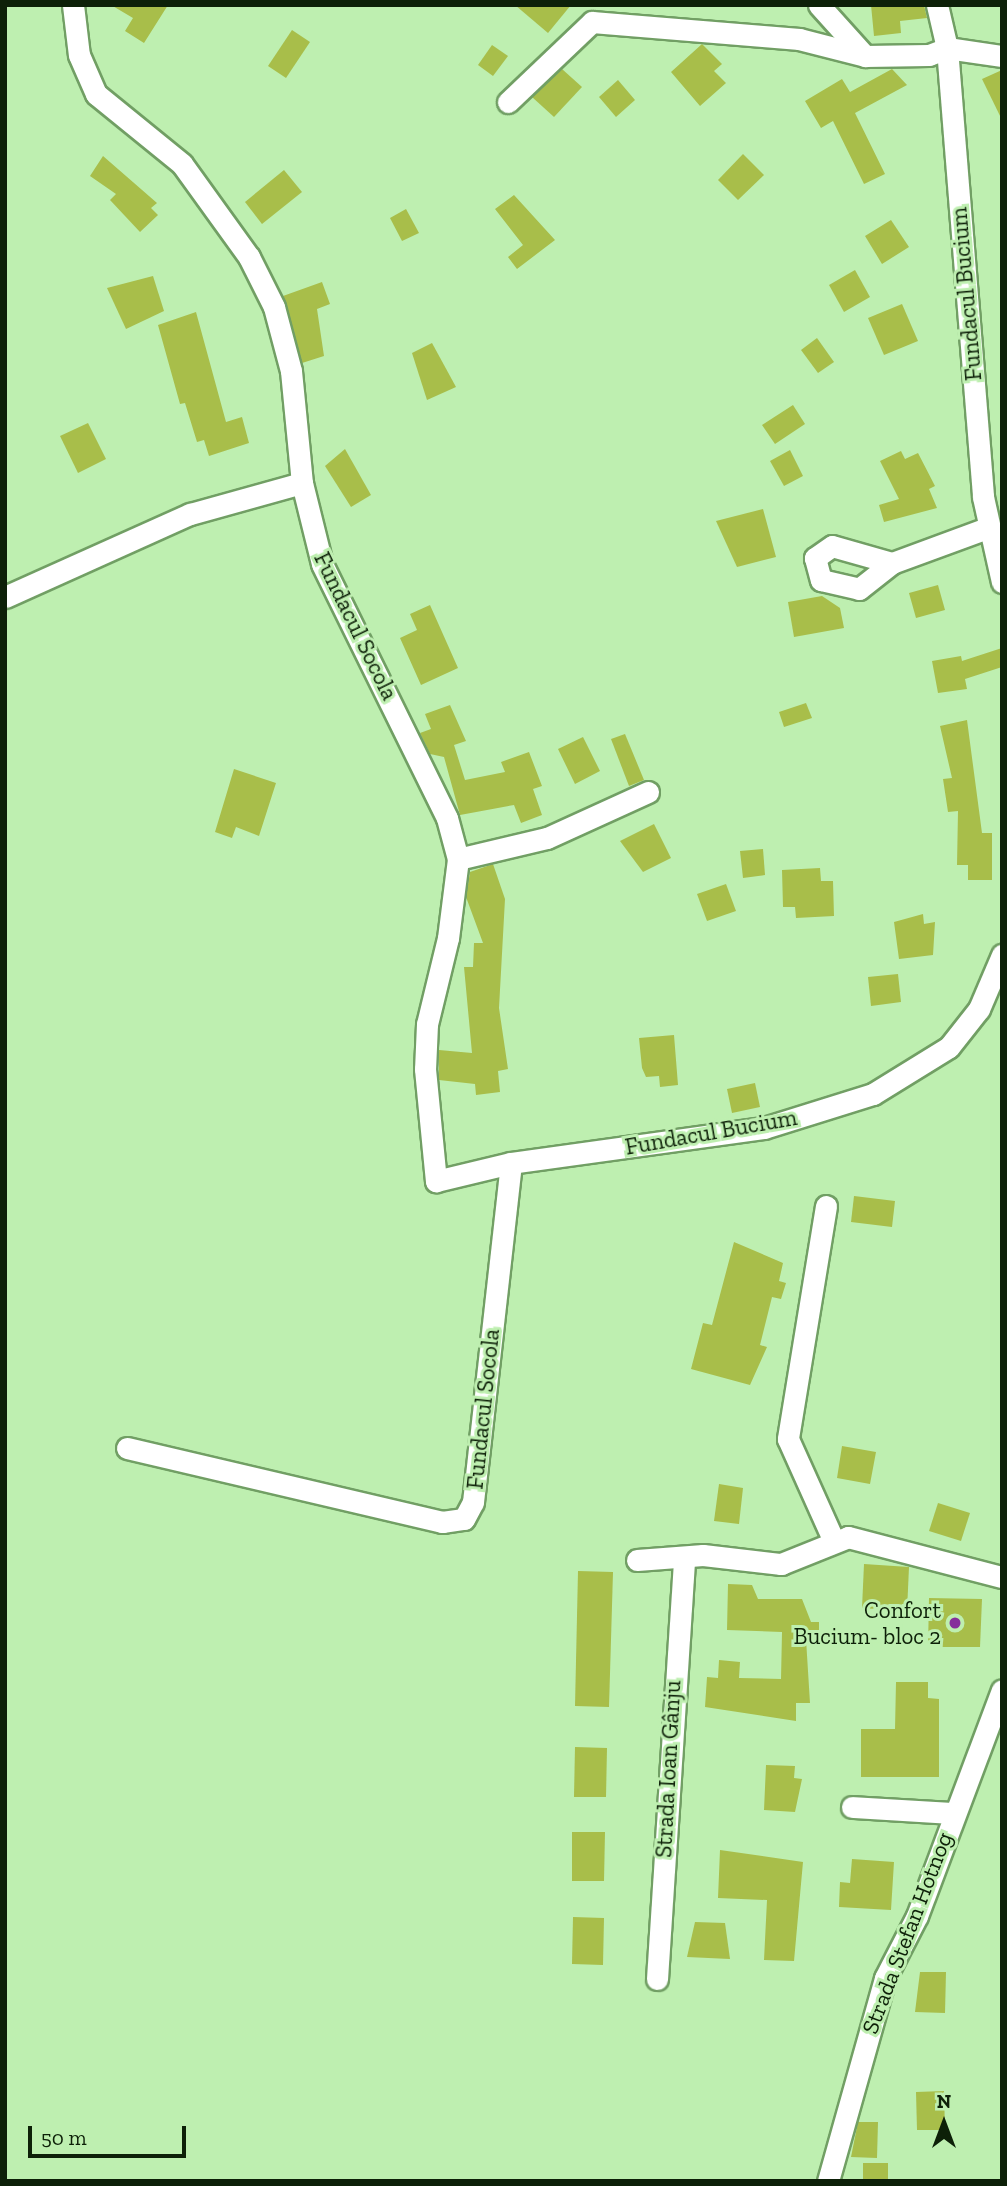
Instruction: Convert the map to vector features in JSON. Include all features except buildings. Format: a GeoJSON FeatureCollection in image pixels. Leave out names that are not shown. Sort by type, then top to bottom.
{"type":"FeatureCollection","features":[{"type":"Feature","properties":{"kind":"street","name":"Fundacul Socola"},"geometry":{"type":"LineString","coordinates":[[73,5],[79,55],[96,94],[183,164],[249,257],[274,307],[291,371],[302,483],[322,564],[435,785],[458,859],[449,938],[427,1024],[426,1112],[436,1181]]}},
{"type":"Feature","properties":{"kind":"street"},"geometry":{"type":"LineString","coordinates":[[820,5],[864,56]]}},
{"type":"Feature","properties":{"kind":"street","name":"Fundacul Bucium"},"geometry":{"type":"LineString","coordinates":[[937,5],[947,48],[987,527],[1002,582]]}},
{"type":"Feature","properties":{"kind":"street"},"geometry":{"type":"LineString","coordinates":[[508,102],[592,22],[799,38],[864,56],[929,55],[947,48],[1002,56]]}},
{"type":"Feature","properties":{"kind":"street"},"geometry":{"type":"LineString","coordinates":[[5,597],[190,514],[302,483]]}},
{"type":"Feature","properties":{"kind":"street"},"geometry":{"type":"LineString","coordinates":[[892,563],[987,527]]}},
{"type":"Feature","properties":{"kind":"street"},"geometry":{"type":"LineString","coordinates":[[458,859],[547,838],[648,792]]}},
{"type":"Feature","properties":{"kind":"street","name":"Fundacul Bucium"},"geometry":{"type":"LineString","coordinates":[[436,1181],[511,1163],[764,1128],[873,1094],[949,1047],[979,1009],[1002,955]]}},
{"type":"Feature","properties":{"kind":"street","name":"Fundacul Socola"},"geometry":{"type":"LineString","coordinates":[[127,1448],[442,1522],[464,1519],[473,1502],[511,1163]]}},
{"type":"Feature","properties":{"kind":"street"},"geometry":{"type":"LineString","coordinates":[[825,1206],[788,1439],[833,1539]]}},
{"type":"Feature","properties":{"kind":"street"},"geometry":{"type":"LineString","coordinates":[[637,1560],[684,1560],[703,1555],[780,1564],[833,1539],[875,1540],[1002,1577]]}},
{"type":"Feature","properties":{"kind":"street","name":"Strada Ioan Gânju"},"geometry":{"type":"LineString","coordinates":[[657,1979],[684,1560]]}},
{"type":"Feature","properties":{"kind":"street","name":"Strada Stefan Hotnog"},"geometry":{"type":"LineString","coordinates":[[828,2181],[885,1978],[917,1916],[1002,1690]]}},
{"type":"Feature","properties":{"kind":"street"},"geometry":{"type":"LineString","coordinates":[[852,1807],[954,1813]]}},
{"type":"Feature","properties":{"kind":"place","name":"Confort Bucium- bloc 2"},"geometry":{"type":"Point","coordinates":[955,1623]}}]}
